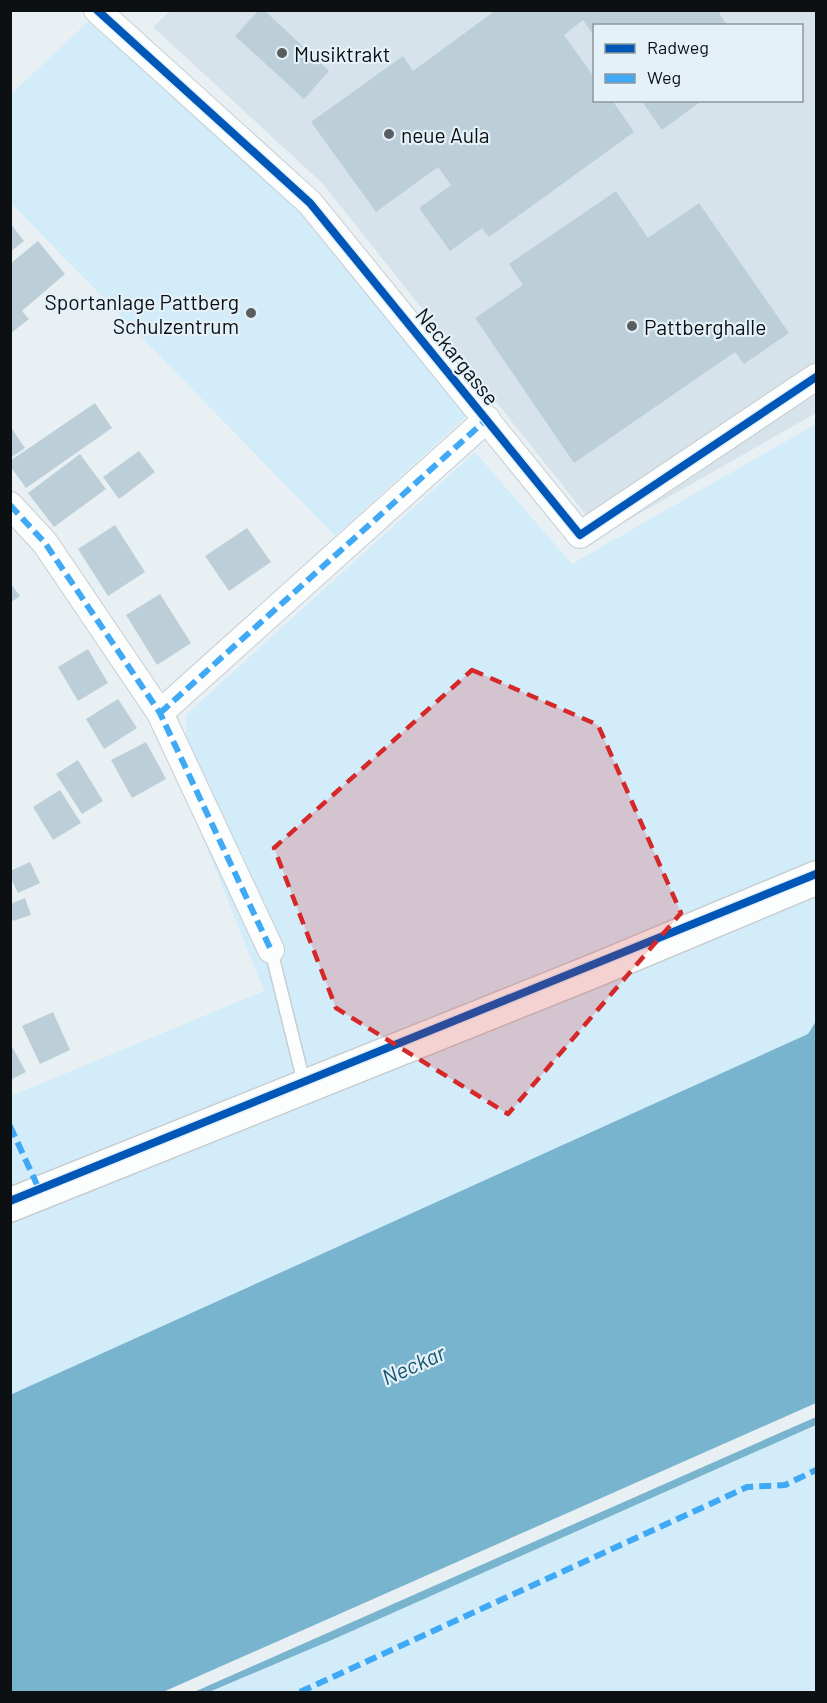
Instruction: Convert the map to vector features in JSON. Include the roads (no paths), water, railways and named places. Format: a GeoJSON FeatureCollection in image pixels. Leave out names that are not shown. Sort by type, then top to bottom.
{"type":"FeatureCollection","features":[{"type":"Feature","properties":{"kind":"main road"},"geometry":{"type":"LineString","coordinates":[[11,1202],[585,974],[816,878]]}},
{"type":"Feature","properties":{"kind":"street","name":"Neckargasse"},"geometry":{"type":"LineString","coordinates":[[97,10],[310,203],[580,535],[816,377]]}},
{"type":"Feature","properties":{"kind":"street","name":"Neckargasse"},"geometry":{"type":"LineString","coordinates":[[160,713],[487,420]]}},
{"type":"Feature","properties":{"kind":"street"},"geometry":{"type":"LineString","coordinates":[[10,505],[45,543],[160,713],[271,950]]}},
{"type":"Feature","properties":{"kind":"lane"},"geometry":{"type":"LineString","coordinates":[[271,950],[304,1083]]}},
{"type":"Feature","properties":{"kind":"lane"},"geometry":{"type":"LineString","coordinates":[[11,1202],[379,1052]]}},
{"type":"Feature","properties":{"kind":"water","name":"Neckar"},"geometry":{"type":"Polygon","coordinates":[[[816,1021],[816,1425],[334,1639],[209,1692],[11,1692],[10,1395],[808,1034],[816,1021]]]}},
{"type":"Feature","properties":{"kind":"place","name":"Musiktrakt"},"geometry":{"type":"Point","coordinates":[282,53]}},
{"type":"Feature","properties":{"kind":"place","name":"neue Aula"},"geometry":{"type":"Point","coordinates":[389,134]}},
{"type":"Feature","properties":{"kind":"place","name":"Sportanlage Pattberg Schulzentrum"},"geometry":{"type":"Point","coordinates":[251,313]}},
{"type":"Feature","properties":{"kind":"place","name":"Pattberghalle"},"geometry":{"type":"Point","coordinates":[632,326]}}]}
